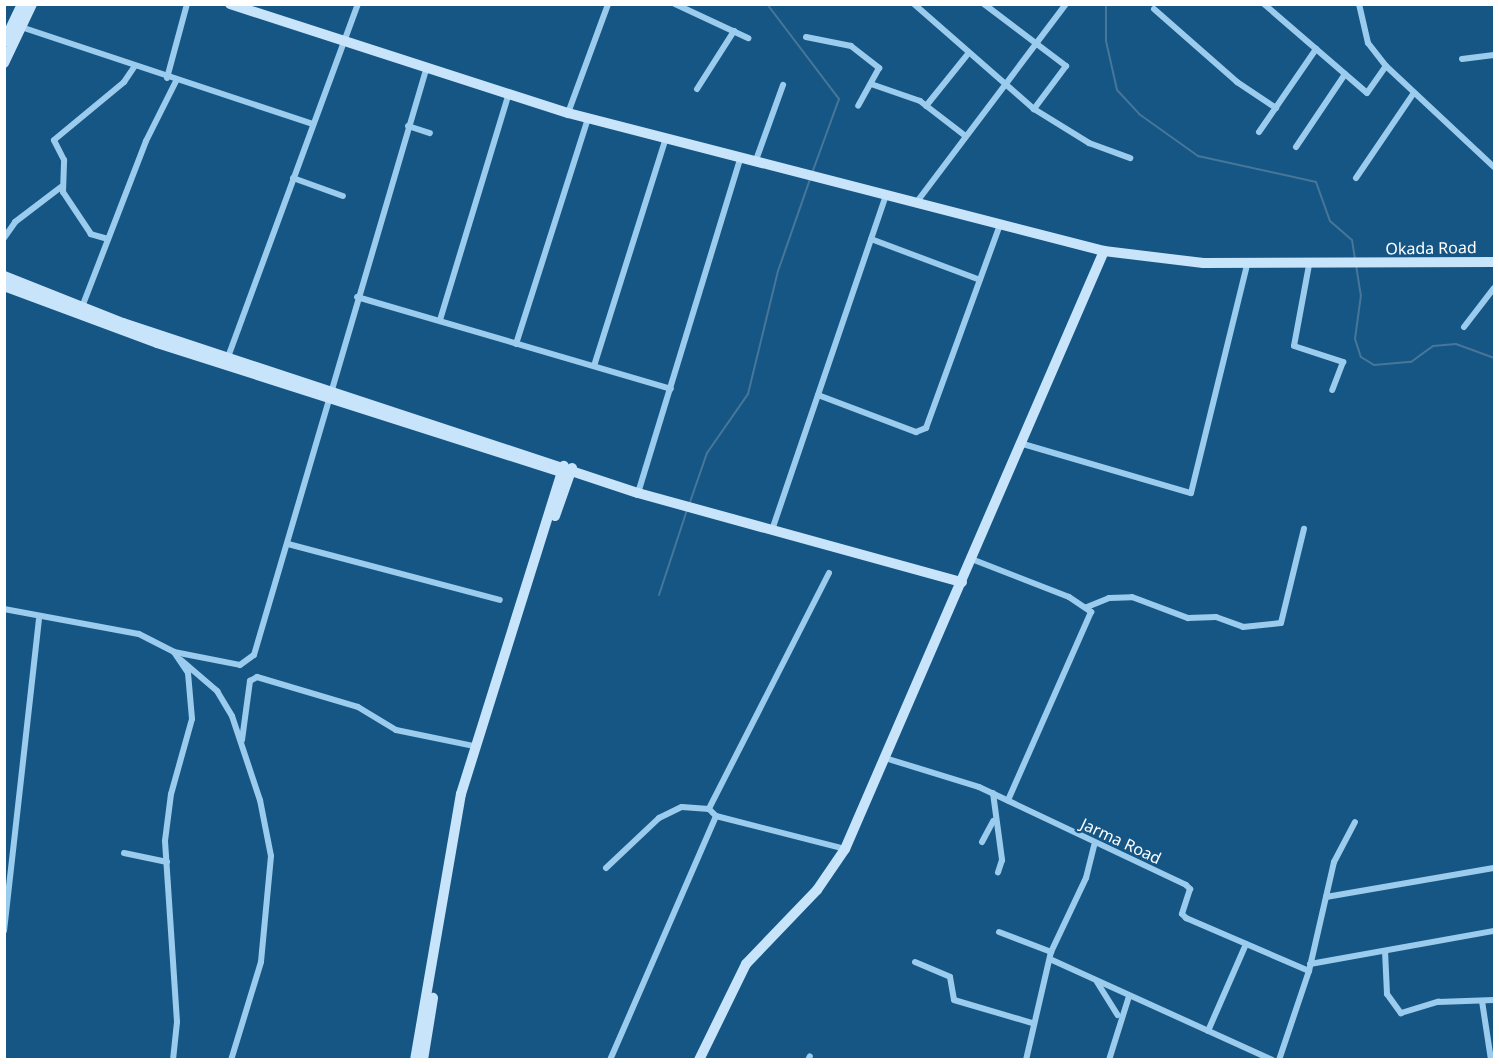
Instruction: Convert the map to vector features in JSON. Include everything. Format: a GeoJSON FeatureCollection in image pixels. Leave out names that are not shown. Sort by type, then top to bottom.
{"type":"FeatureCollection","features":[{"type":"Feature","properties":{"kind":"street"},"geometry":{"type":"LineString","coordinates":[[4,42],[22,4]]}},
{"type":"Feature","properties":{"kind":"street"},"geometry":{"type":"LineString","coordinates":[[4,63],[32,4]]}},
{"type":"Feature","properties":{"kind":"street"},"geometry":{"type":"LineString","coordinates":[[167,78],[187,4]]}},
{"type":"Feature","properties":{"kind":"street","name":"Okada Road"},"geometry":{"type":"LineString","coordinates":[[230,4],[426,70],[588,119],[666,136],[915,204],[1104,251],[1247,265],[1347,266],[1494,262]]}},
{"type":"Feature","properties":{"kind":"street"},"geometry":{"type":"LineString","coordinates":[[228,357],[358,4]]}},
{"type":"Feature","properties":{"kind":"street"},"geometry":{"type":"LineString","coordinates":[[568,113],[608,4]]}},
{"type":"Feature","properties":{"kind":"street"},"geometry":{"type":"LineString","coordinates":[[675,4],[748,38]]}},
{"type":"Feature","properties":{"kind":"street"},"geometry":{"type":"LineString","coordinates":[[914,4],[1001,85],[1034,109],[1089,143],[1130,158]]}},
{"type":"Feature","properties":{"kind":"street"},"geometry":{"type":"LineString","coordinates":[[984,4],[1036,41],[1066,68],[1034,109]]}},
{"type":"Feature","properties":{"kind":"street"},"geometry":{"type":"LineString","coordinates":[[915,204],[1001,85],[1066,4]]}},
{"type":"Feature","properties":{"kind":"street"},"geometry":{"type":"LineString","coordinates":[[1264,4],[1367,93],[1386,66]]}},
{"type":"Feature","properties":{"kind":"street"},"geometry":{"type":"LineString","coordinates":[[1366,4],[1359,7],[1368,43],[1386,66],[1413,94],[1494,167]]}},
{"type":"Feature","properties":{"kind":"street"},"geometry":{"type":"LineString","coordinates":[[1154,9],[1237,82],[1276,108]]}},
{"type":"Feature","properties":{"kind":"street"},"geometry":{"type":"LineString","coordinates":[[21,27],[176,81],[313,124]]}},
{"type":"Feature","properties":{"kind":"street"},"geometry":{"type":"LineString","coordinates":[[698,89],[734,31]]}},
{"type":"Feature","properties":{"kind":"street"},"geometry":{"type":"LineString","coordinates":[[806,37],[850,46],[879,68],[858,106]]}},
{"type":"Feature","properties":{"kind":"street"},"geometry":{"type":"LineString","coordinates":[[1259,132],[1316,49]]}},
{"type":"Feature","properties":{"kind":"street"},"geometry":{"type":"LineString","coordinates":[[926,106],[967,55]]}},
{"type":"Feature","properties":{"kind":"street"},"geometry":{"type":"LineString","coordinates":[[1462,59],[1494,55]]}},
{"type":"Feature","properties":{"kind":"street"},"geometry":{"type":"LineString","coordinates":[[4,238],[15,222],[61,187],[65,166],[54,143],[57,135],[124,82],[134,67]]}},
{"type":"Feature","properties":{"kind":"street"},"geometry":{"type":"LineString","coordinates":[[4,609],[39,620],[123,630],[174,652],[240,664],[252,659],[288,544],[329,393],[426,70]]}},
{"type":"Feature","properties":{"kind":"street"},"geometry":{"type":"LineString","coordinates":[[1296,147],[1345,74]]}},
{"type":"Feature","properties":{"kind":"street"},"geometry":{"type":"LineString","coordinates":[[82,308],[108,239],[176,81]]}},
{"type":"Feature","properties":{"kind":"street"},"geometry":{"type":"LineString","coordinates":[[871,84],[926,106],[964,135]]}},
{"type":"Feature","properties":{"kind":"street"},"geometry":{"type":"LineString","coordinates":[[756,160],[783,85]]}},
{"type":"Feature","properties":{"kind":"street"},"geometry":{"type":"LineString","coordinates":[[1356,178],[1413,94]]}},
{"type":"Feature","properties":{"kind":"street"},"geometry":{"type":"LineString","coordinates":[[440,320],[508,96]]}},
{"type":"Feature","properties":{"kind":"street"},"geometry":{"type":"LineString","coordinates":[[516,344],[588,119]]}},
{"type":"Feature","properties":{"kind":"street"},"geometry":{"type":"LineString","coordinates":[[408,126],[430,133]]}},
{"type":"Feature","properties":{"kind":"street"},"geometry":{"type":"LineString","coordinates":[[594,366],[666,136]]}},
{"type":"Feature","properties":{"kind":"street"},"geometry":{"type":"LineString","coordinates":[[638,493],[741,156]]}},
{"type":"Feature","properties":{"kind":"street"},"geometry":{"type":"LineString","coordinates":[[293,178],[344,196]]}},
{"type":"Feature","properties":{"kind":"street"},"geometry":{"type":"LineString","coordinates":[[61,187],[91,234],[108,239]]}},
{"type":"Feature","properties":{"kind":"street"},"geometry":{"type":"LineString","coordinates":[[772,530],[886,195]]}},
{"type":"Feature","properties":{"kind":"street"},"geometry":{"type":"LineString","coordinates":[[818,395],[922,431],[1000,225]]}},
{"type":"Feature","properties":{"kind":"street"},"geometry":{"type":"LineString","coordinates":[[871,239],[980,280]]}},
{"type":"Feature","properties":{"kind":"street"},"geometry":{"type":"LineString","coordinates":[[699,1059],[746,964],[817,890],[845,849],[962,582],[974,560],[1104,251]]}},
{"type":"Feature","properties":{"kind":"street"},"geometry":{"type":"LineString","coordinates":[[1023,444],[1191,493],[1247,265]]}},
{"type":"Feature","properties":{"kind":"street"},"geometry":{"type":"LineString","coordinates":[[1309,265],[1294,346],[1345,364],[1332,390]]}},
{"type":"Feature","properties":{"kind":"street"},"geometry":{"type":"LineString","coordinates":[[4,276],[82,308],[545,467],[567,470]]}},
{"type":"Feature","properties":{"kind":"street"},"geometry":{"type":"LineString","coordinates":[[4,285],[122,331],[329,393],[586,477],[962,582]]}},
{"type":"Feature","properties":{"kind":"street"},"geometry":{"type":"LineString","coordinates":[[1464,327],[1494,288]]}},
{"type":"Feature","properties":{"kind":"street"},"geometry":{"type":"LineString","coordinates":[[357,297],[671,389]]}},
{"type":"Feature","properties":{"kind":"street"},"geometry":{"type":"LineString","coordinates":[[545,467],[559,494]]}},
{"type":"Feature","properties":{"kind":"street"},"geometry":{"type":"LineString","coordinates":[[415,1059],[474,746],[567,470]]}},
{"type":"Feature","properties":{"kind":"street"},"geometry":{"type":"LineString","coordinates":[[423,1059],[467,795],[559,494],[586,477]]}},
{"type":"Feature","properties":{"kind":"street"},"geometry":{"type":"LineString","coordinates":[[974,560],[1087,607],[1109,598],[1132,597],[1188,618],[1216,616],[1243,627],[1281,623],[1304,529]]}},
{"type":"Feature","properties":{"kind":"street"},"geometry":{"type":"LineString","coordinates":[[288,544],[500,600]]}},
{"type":"Feature","properties":{"kind":"street"},"geometry":{"type":"LineString","coordinates":[[709,809],[829,573]]}},
{"type":"Feature","properties":{"kind":"street"},"geometry":{"type":"LineString","coordinates":[[1008,800],[1091,621],[1087,607]]}},
{"type":"Feature","properties":{"kind":"street"},"geometry":{"type":"LineString","coordinates":[[4,931],[39,620]]}},
{"type":"Feature","properties":{"kind":"street"},"geometry":{"type":"LineString","coordinates":[[174,652],[180,660],[217,691],[242,741],[261,800],[271,856],[270,893],[259,971],[231,1059]]}},
{"type":"Feature","properties":{"kind":"street"},"geometry":{"type":"LineString","coordinates":[[173,1059],[177,1022],[166,819],[194,700],[180,660]]}},
{"type":"Feature","properties":{"kind":"street"},"geometry":{"type":"LineString","coordinates":[[242,741],[250,681],[257,677],[349,704],[396,730],[474,746]]}},
{"type":"Feature","properties":{"kind":"street","name":"Jarma Road"},"geometry":{"type":"LineString","coordinates":[[885,758],[1008,800],[1094,845],[1186,885],[1190,895],[1184,916],[1246,944],[1310,967]]}},
{"type":"Feature","properties":{"kind":"street"},"geometry":{"type":"LineString","coordinates":[[993,794],[993,821],[1002,860],[998,872]]}},
{"type":"Feature","properties":{"kind":"street"},"geometry":{"type":"LineString","coordinates":[[606,868],[659,818],[682,807],[709,809],[716,816],[845,849]]}},
{"type":"Feature","properties":{"kind":"street"},"geometry":{"type":"LineString","coordinates":[[610,1059],[716,816]]}},
{"type":"Feature","properties":{"kind":"street"},"geometry":{"type":"LineString","coordinates":[[982,842],[993,821]]}},
{"type":"Feature","properties":{"kind":"street"},"geometry":{"type":"LineString","coordinates":[[1279,1059],[1310,967],[1334,862],[1355,822]]}},
{"type":"Feature","properties":{"kind":"street"},"geometry":{"type":"LineString","coordinates":[[1026,1059],[1032,1023],[1052,960],[1051,952],[1086,878],[1094,845]]}},
{"type":"Feature","properties":{"kind":"street"},"geometry":{"type":"LineString","coordinates":[[124,853],[167,862]]}},
{"type":"Feature","properties":{"kind":"street"},"geometry":{"type":"LineString","coordinates":[[1326,897],[1494,868]]}},
{"type":"Feature","properties":{"kind":"street"},"geometry":{"type":"LineString","coordinates":[[1310,967],[1494,931]]}},
{"type":"Feature","properties":{"kind":"street"},"geometry":{"type":"LineString","coordinates":[[999,932],[1051,952]]}},
{"type":"Feature","properties":{"kind":"street"},"geometry":{"type":"LineString","coordinates":[[1208,1031],[1246,944]]}},
{"type":"Feature","properties":{"kind":"street"},"geometry":{"type":"LineString","coordinates":[[1385,951],[1387,994],[1401,1012],[1438,1002],[1494,1000]]}},
{"type":"Feature","properties":{"kind":"street"},"geometry":{"type":"LineString","coordinates":[[1052,960],[1272,1059]]}},
{"type":"Feature","properties":{"kind":"street"},"geometry":{"type":"LineString","coordinates":[[915,962],[950,977],[954,1000],[1032,1023]]}},
{"type":"Feature","properties":{"kind":"street"},"geometry":{"type":"LineString","coordinates":[[1097,982],[1118,1015]]}},
{"type":"Feature","properties":{"kind":"street"},"geometry":{"type":"LineString","coordinates":[[1108,1059],[1118,1015],[1129,996]]}},
{"type":"Feature","properties":{"kind":"street"},"geometry":{"type":"LineString","coordinates":[[1482,1001],[1491,1059]]}},
{"type":"Feature","properties":{"kind":"waterway"},"geometry":{"type":"LineString","coordinates":[[767,4],[839,99],[812,173]]}},
{"type":"Feature","properties":{"kind":"waterway"},"geometry":{"type":"LineString","coordinates":[[1106,4],[1106,41],[1117,90],[1139,114],[1198,156],[1316,182],[1330,221],[1352,240],[1355,259]]}},
{"type":"Feature","properties":{"kind":"waterway"},"geometry":{"type":"LineString","coordinates":[[690,502],[707,453],[748,394],[778,271],[810,179]]}},
{"type":"Feature","properties":{"kind":"waterway"},"geometry":{"type":"LineString","coordinates":[[1356,265],[1361,295],[1355,339],[1361,357],[1374,365],[1411,362],[1433,346],[1456,344],[1494,358]]}},
{"type":"Feature","properties":{"kind":"waterway"},"geometry":{"type":"LineString","coordinates":[[659,595],[687,510]]}}]}
